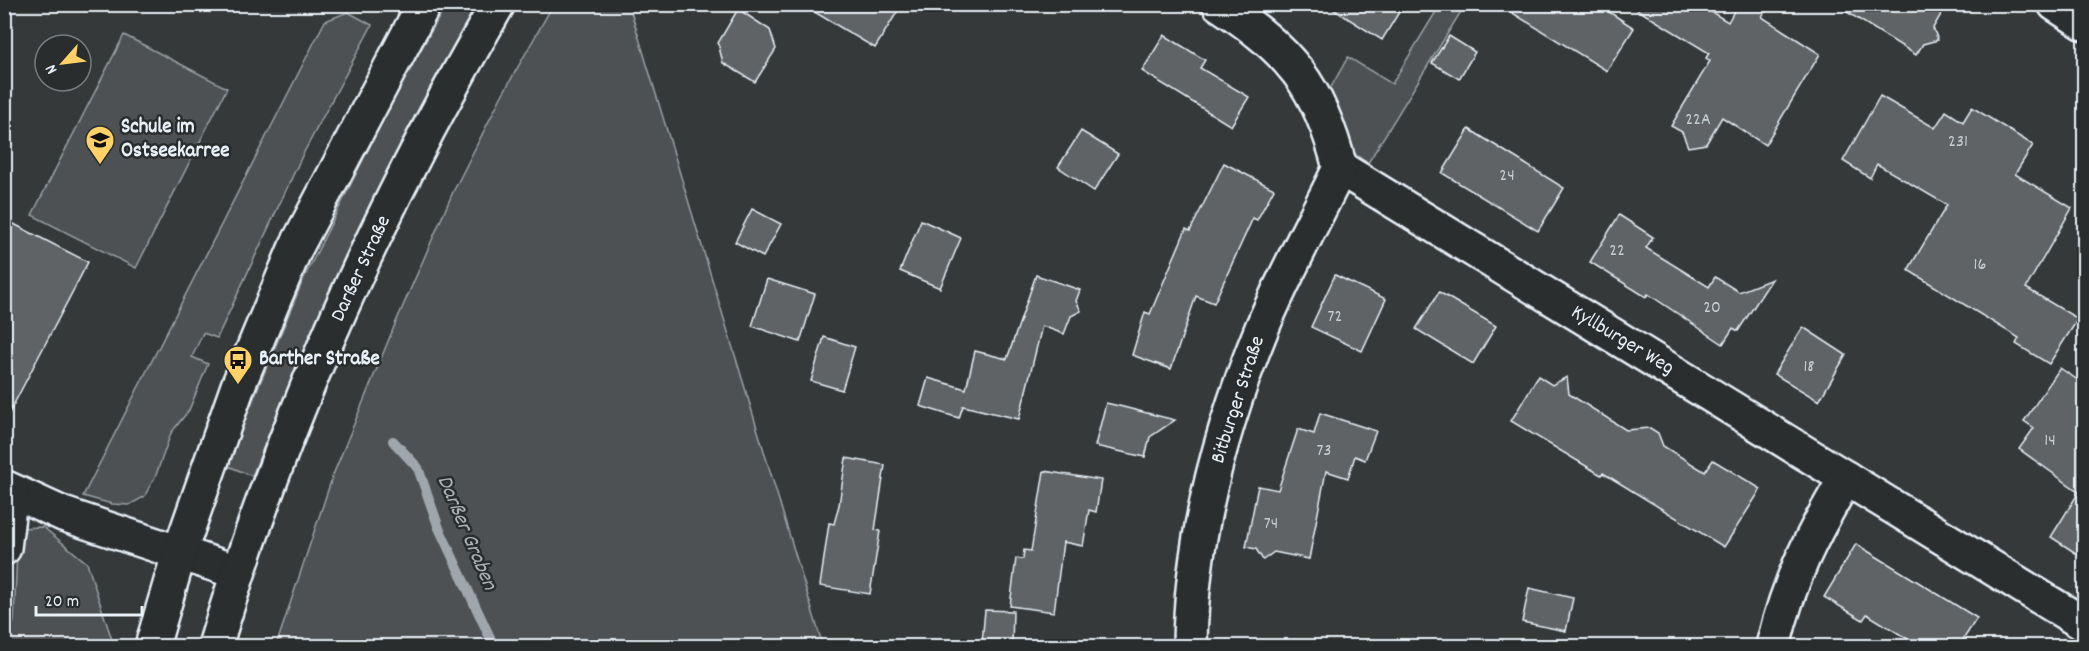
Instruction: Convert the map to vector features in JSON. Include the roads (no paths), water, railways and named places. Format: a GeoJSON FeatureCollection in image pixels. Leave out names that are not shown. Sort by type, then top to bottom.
{"type":"FeatureCollection","features":[{"type":"Feature","properties":{"kind":"street"},"geometry":{"type":"LineString","coordinates":[[152,646],[180,551],[238,386],[295,249],[424,4]]}},
{"type":"Feature","properties":{"kind":"street","name":"Darßer Straße"},"geometry":{"type":"LineString","coordinates":[[215,646],[237,572],[285,439],[360,269],[455,78],[498,4]]}},
{"type":"Feature","properties":{"kind":"street"},"geometry":{"type":"LineString","coordinates":[[1219,4],[1258,30],[1285,56],[1312,90],[1330,130],[1340,168]]}},
{"type":"Feature","properties":{"kind":"street"},"geometry":{"type":"LineString","coordinates":[[2055,4],[2085,23]]}},
{"type":"Feature","properties":{"kind":"street","name":"Kyllburger Weg"},"geometry":{"type":"LineString","coordinates":[[1340,168],[2085,624]]}},
{"type":"Feature","properties":{"kind":"street","name":"Bitburger Straße"},"geometry":{"type":"LineString","coordinates":[[1190,646],[1198,547],[1216,467],[1239,390],[1263,327],[1340,168]]}},
{"type":"Feature","properties":{"kind":"street"},"geometry":{"type":"LineString","coordinates":[[1773,646],[1783,605],[1810,538],[1846,478]]}},
{"type":"Feature","properties":{"kind":"street"},"geometry":{"type":"LineString","coordinates":[[4,548],[8,489],[63,514],[180,551],[237,572]]}},
{"type":"Feature","properties":{"kind":"waterway","name":"Darßer Graben"},"geometry":{"type":"LineString","coordinates":[[393,441],[418,468],[439,528],[494,646]]}},
{"type":"Feature","properties":{"kind":"place","name":"Schule im Ostseekarree"},"geometry":{"type":"Point","coordinates":[100,166]}},
{"type":"Feature","properties":{"kind":"place","name":"Barther Straße"},"geometry":{"type":"Point","coordinates":[238,386]}}]}
